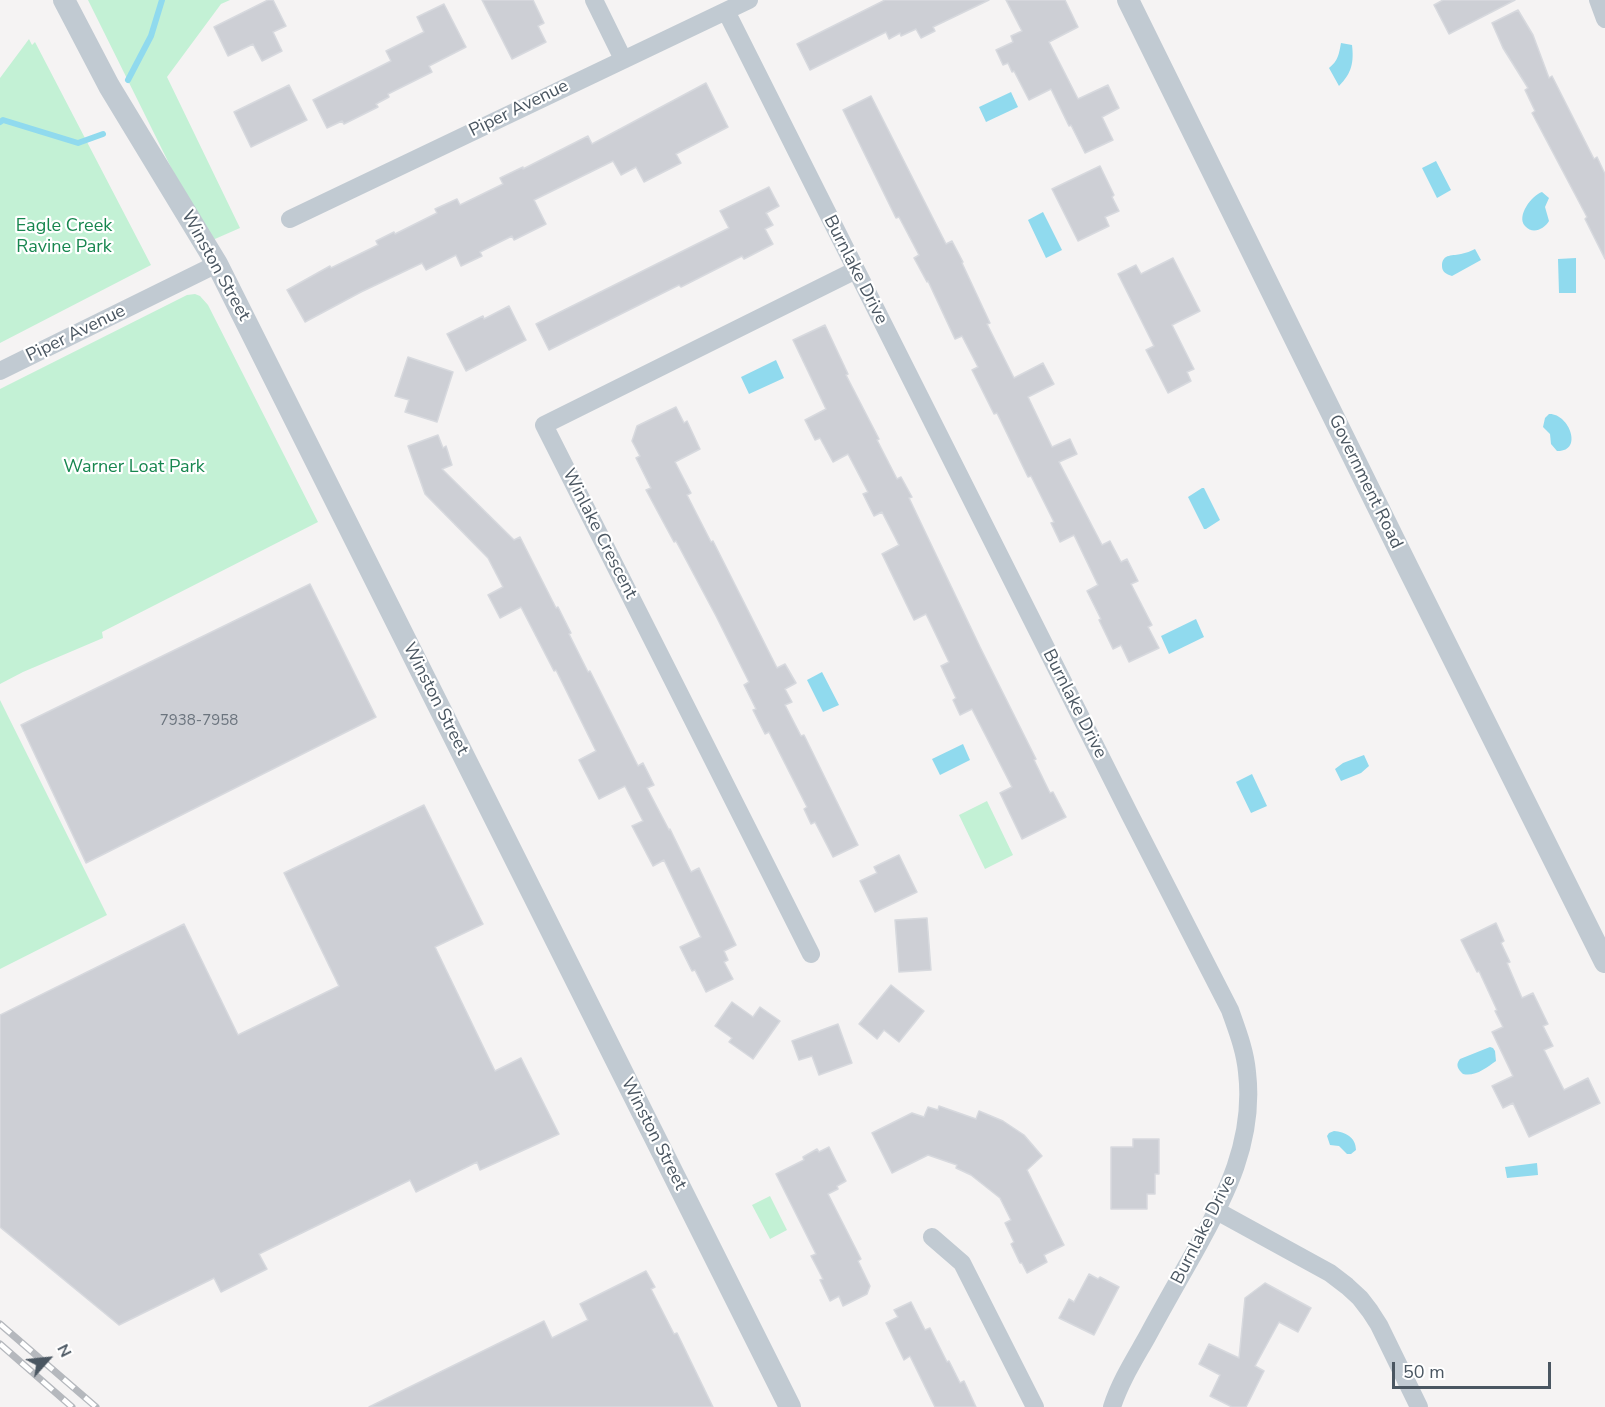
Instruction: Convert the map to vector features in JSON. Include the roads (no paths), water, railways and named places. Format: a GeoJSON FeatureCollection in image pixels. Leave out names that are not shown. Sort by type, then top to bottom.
{"type":"FeatureCollection","features":[{"type":"Feature","properties":{"kind":"street","name":"Winston Street"},"geometry":{"type":"LineString","coordinates":[[64,0],[110,86],[217,264],[790,1407]]}},
{"type":"Feature","properties":{"kind":"street"},"geometry":{"type":"LineString","coordinates":[[594,0],[623,59]]}},
{"type":"Feature","properties":{"kind":"street","name":"Piper Avenue"},"geometry":{"type":"LineString","coordinates":[[290,219],[748,0]]}},
{"type":"Feature","properties":{"kind":"street","name":"Government Road"},"geometry":{"type":"LineString","coordinates":[[1128,0],[1605,962]]}},
{"type":"Feature","properties":{"kind":"street"},"geometry":{"type":"LineString","coordinates":[[1598,0],[1605,19]]}},
{"type":"Feature","properties":{"kind":"street","name":"Burnlake Drive"},"geometry":{"type":"LineString","coordinates":[[726,11],[1230,1010],[1238,1030],[1247,1071],[1247,1115],[1235,1171],[1217,1211],[1125,1376],[1112,1407]]}},
{"type":"Feature","properties":{"kind":"street","name":"Piper Avenue"},"geometry":{"type":"LineString","coordinates":[[0,371],[217,264]]}},
{"type":"Feature","properties":{"kind":"street","name":"Winlake Crescent"},"geometry":{"type":"LineString","coordinates":[[810,954],[544,425],[856,270]]}},
{"type":"Feature","properties":{"kind":"street"},"geometry":{"type":"LineString","coordinates":[[1217,1211],[1330,1273],[1360,1298],[1379,1325],[1419,1407]]}},
{"type":"Feature","properties":{"kind":"street"},"geometry":{"type":"LineString","coordinates":[[932,1237],[962,1263],[1035,1407]]}},
{"type":"Feature","properties":{"kind":"water"},"geometry":{"type":"Polygon","coordinates":[[[1341,43],[1352,45],[1353,57],[1349,72],[1339,86],[1329,68],[1338,57],[1341,43]]]}},
{"type":"Feature","properties":{"kind":"water"},"geometry":{"type":"Polygon","coordinates":[[[1011,92],[1018,107],[986,122],[979,107],[1011,92]]]}},
{"type":"Feature","properties":{"kind":"water"},"geometry":{"type":"Polygon","coordinates":[[[1436,161],[1451,190],[1437,198],[1422,168],[1436,161]]]}},
{"type":"Feature","properties":{"kind":"water"},"geometry":{"type":"Polygon","coordinates":[[[1542,192],[1549,198],[1545,207],[1549,221],[1541,228],[1528,229],[1522,217],[1526,206],[1542,192]]]}},
{"type":"Feature","properties":{"kind":"water"},"geometry":{"type":"Polygon","coordinates":[[[1043,212],[1062,250],[1046,258],[1028,220],[1043,212]]]}},
{"type":"Feature","properties":{"kind":"water"},"geometry":{"type":"Polygon","coordinates":[[[1475,249],[1481,260],[1452,276],[1446,274],[1442,268],[1446,257],[1475,249]]]}},
{"type":"Feature","properties":{"kind":"water"},"geometry":{"type":"Polygon","coordinates":[[[1576,258],[1576,293],[1559,293],[1558,259],[1576,258]]]}},
{"type":"Feature","properties":{"kind":"water"},"geometry":{"type":"Polygon","coordinates":[[[776,360],[784,378],[749,394],[741,377],[776,360]]]}},
{"type":"Feature","properties":{"kind":"water"},"geometry":{"type":"Polygon","coordinates":[[[1549,414],[1556,415],[1571,432],[1570,446],[1565,450],[1557,451],[1551,444],[1550,434],[1543,427],[1545,418],[1549,414]]]}},
{"type":"Feature","properties":{"kind":"water"},"geometry":{"type":"Polygon","coordinates":[[[1202,488],[1220,520],[1206,529],[1188,497],[1202,488]]]}},
{"type":"Feature","properties":{"kind":"water"},"geometry":{"type":"Polygon","coordinates":[[[1196,619],[1204,637],[1169,654],[1161,636],[1196,619]]]}},
{"type":"Feature","properties":{"kind":"water"},"geometry":{"type":"Polygon","coordinates":[[[822,672],[839,705],[823,712],[807,680],[822,672]]]}},
{"type":"Feature","properties":{"kind":"water"},"geometry":{"type":"Polygon","coordinates":[[[963,744],[970,760],[940,775],[932,759],[963,744]]]}},
{"type":"Feature","properties":{"kind":"water"},"geometry":{"type":"Polygon","coordinates":[[[1364,755],[1369,766],[1361,773],[1341,781],[1335,769],[1343,763],[1364,755]]]}},
{"type":"Feature","properties":{"kind":"water"},"geometry":{"type":"Polygon","coordinates":[[[1252,774],[1267,806],[1251,813],[1236,782],[1252,774]]]}},
{"type":"Feature","properties":{"kind":"water"},"geometry":{"type":"Polygon","coordinates":[[[1490,1047],[1495,1051],[1496,1061],[1480,1071],[1463,1074],[1457,1065],[1460,1059],[1490,1047]]]}},
{"type":"Feature","properties":{"kind":"water"},"geometry":{"type":"Polygon","coordinates":[[[1334,1131],[1349,1136],[1356,1145],[1356,1150],[1347,1154],[1339,1146],[1330,1145],[1327,1136],[1334,1131]]]}},
{"type":"Feature","properties":{"kind":"water"},"geometry":{"type":"Polygon","coordinates":[[[1537,1163],[1538,1175],[1507,1178],[1505,1167],[1537,1163]]]}},
{"type":"Feature","properties":{"kind":"waterway"},"geometry":{"type":"LineString","coordinates":[[128,80],[151,36],[162,0]]}},
{"type":"Feature","properties":{"kind":"waterway"},"geometry":{"type":"LineString","coordinates":[[0,122],[3,120],[78,143],[103,134]]}},
{"type":"Feature","properties":{"kind":"railway"},"geometry":{"type":"LineString","coordinates":[[0,1324],[96,1407]]}},
{"type":"Feature","properties":{"kind":"railway"},"geometry":{"type":"LineString","coordinates":[[0,1344],[72,1407]]}},
{"type":"Feature","properties":{"kind":"park label","name":"Eagle Creek Ravine Park"},"geometry":{"type":"Point","coordinates":[64,237]}},
{"type":"Feature","properties":{"kind":"park label","name":"Warner Loat Park"},"geometry":{"type":"Point","coordinates":[134,468]}}]}
